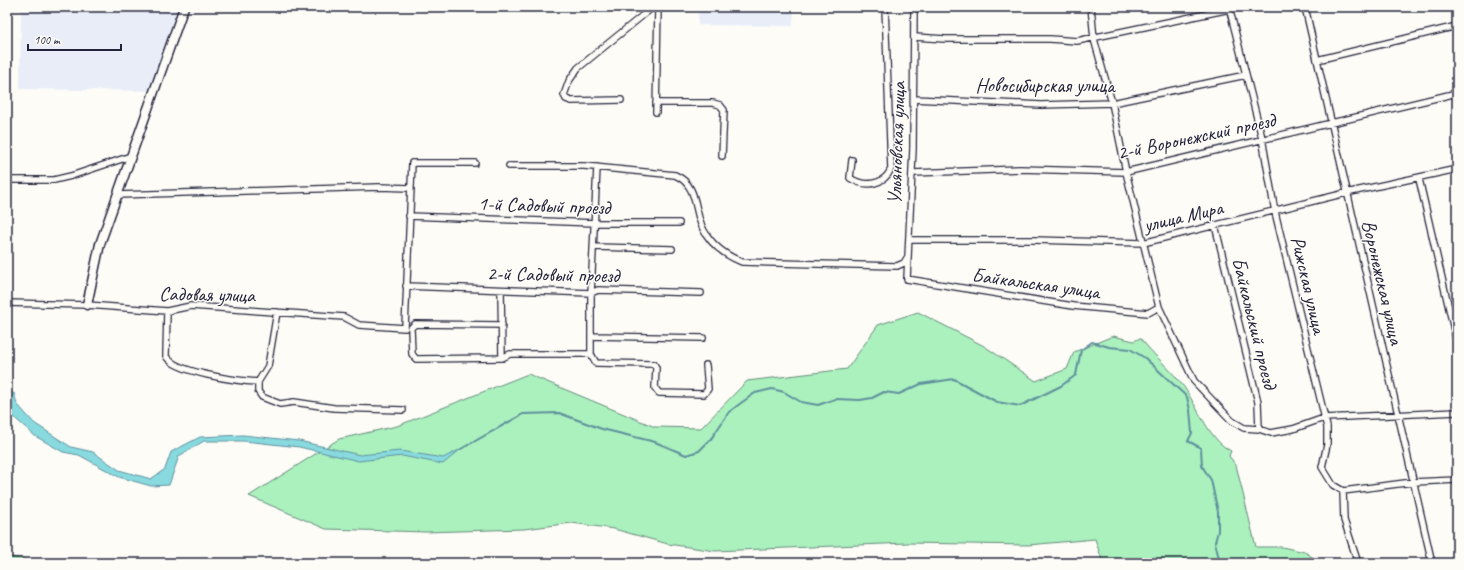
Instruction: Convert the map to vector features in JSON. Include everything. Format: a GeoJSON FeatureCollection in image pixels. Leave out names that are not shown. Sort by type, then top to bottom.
{"type":"FeatureCollection","features":[{"type":"Feature","properties":{"kind":"street"},"geometry":{"type":"LineString","coordinates":[[87,305],[100,244],[184,7]]}},
{"type":"Feature","properties":{"kind":"street"},"geometry":{"type":"LineString","coordinates":[[621,100],[571,101],[566,99],[564,95],[569,81],[578,68],[653,7]]}},
{"type":"Feature","properties":{"kind":"street"},"geometry":{"type":"LineString","coordinates":[[656,112],[658,7]]}},
{"type":"Feature","properties":{"kind":"street"},"geometry":{"type":"LineString","coordinates":[[852,160],[850,178],[857,183],[871,184],[883,181],[888,177],[891,169],[885,7]]}},
{"type":"Feature","properties":{"kind":"street","name":"Ульяновская улица"},"geometry":{"type":"LineString","coordinates":[[907,279],[913,173],[914,7]]}},
{"type":"Feature","properties":{"kind":"street"},"geometry":{"type":"LineString","coordinates":[[1091,7],[1094,39],[1112,103],[1126,172],[1159,307],[1194,381],[1232,421],[1244,428],[1259,429],[1271,433],[1293,429],[1324,418],[1398,416],[1457,412]]}},
{"type":"Feature","properties":{"kind":"street","name":"Воронежская улица"},"geometry":{"type":"LineString","coordinates":[[1305,7],[1346,193],[1432,563]]}},
{"type":"Feature","properties":{"kind":"street"},"geometry":{"type":"LineString","coordinates":[[915,37],[1050,39],[1077,41],[1094,39],[1230,8]]}},
{"type":"Feature","properties":{"kind":"street","name":"Рижская улица"},"geometry":{"type":"LineString","coordinates":[[1230,8],[1262,138],[1276,212],[1327,427],[1327,445],[1322,467],[1333,484],[1343,491]]}},
{"type":"Feature","properties":{"kind":"street"},"geometry":{"type":"LineString","coordinates":[[1317,60],[1457,26]]}},
{"type":"Feature","properties":{"kind":"street","name":"Новосибирская улица"},"geometry":{"type":"LineString","coordinates":[[914,99],[1041,105],[1112,103],[1246,76]]}},
{"type":"Feature","properties":{"kind":"street","name":"2-й Воронежский проезд"},"geometry":{"type":"LineString","coordinates":[[913,173],[1020,169],[1126,172],[1262,138],[1457,93]]}},
{"type":"Feature","properties":{"kind":"street"},"geometry":{"type":"LineString","coordinates":[[656,103],[713,103],[720,105],[724,110],[722,156]]}},
{"type":"Feature","properties":{"kind":"street"},"geometry":{"type":"LineString","coordinates":[[7,180],[54,180],[71,176],[131,156]]}},
{"type":"Feature","properties":{"kind":"street"},"geometry":{"type":"LineString","coordinates":[[406,286],[412,163],[475,163]]}},
{"type":"Feature","properties":{"kind":"street"},"geometry":{"type":"LineString","coordinates":[[509,166],[597,167],[666,173],[681,178],[695,197],[705,233],[725,255],[742,262],[896,266],[904,263],[908,256]]}},
{"type":"Feature","properties":{"kind":"street"},"geometry":{"type":"LineString","coordinates":[[597,167],[591,293],[591,354],[596,362],[654,364],[656,368],[655,388],[659,393],[704,394],[708,389],[706,365]]}},
{"type":"Feature","properties":{"kind":"street","name":"улица Мира"},"geometry":{"type":"LineString","coordinates":[[909,240],[1034,240],[1143,243],[1276,212],[1346,193],[1419,179],[1457,169]]}},
{"type":"Feature","properties":{"kind":"street"},"geometry":{"type":"LineString","coordinates":[[1419,179],[1457,343]]}},
{"type":"Feature","properties":{"kind":"street"},"geometry":{"type":"LineString","coordinates":[[118,195],[376,187],[410,188]]}},
{"type":"Feature","properties":{"kind":"street","name":"1-й Садовый проезд"},"geometry":{"type":"LineString","coordinates":[[409,216],[595,223],[679,223]]}},
{"type":"Feature","properties":{"kind":"street","name":"Байкальский проезд"},"geometry":{"type":"LineString","coordinates":[[1215,225],[1258,402],[1259,429]]}},
{"type":"Feature","properties":{"kind":"street"},"geometry":{"type":"LineString","coordinates":[[594,247],[672,249]]}},
{"type":"Feature","properties":{"kind":"street","name":"Байкальская улица"},"geometry":{"type":"LineString","coordinates":[[907,279],[1073,306],[1148,313],[1159,307]]}},
{"type":"Feature","properties":{"kind":"street","name":"Садовая улица"},"geometry":{"type":"LineString","coordinates":[[7,303],[87,305],[167,311],[190,306],[344,317],[359,325],[404,328],[406,286]]}},
{"type":"Feature","properties":{"kind":"street","name":"2-й Садовый проезд"},"geometry":{"type":"LineString","coordinates":[[406,286],[501,291],[591,293],[598,290],[701,293]]}},
{"type":"Feature","properties":{"kind":"street"},"geometry":{"type":"LineString","coordinates":[[501,291],[502,358]]}},
{"type":"Feature","properties":{"kind":"street"},"geometry":{"type":"LineString","coordinates":[[167,311],[166,356],[168,361],[173,364],[222,378],[258,382]]}},
{"type":"Feature","properties":{"kind":"street"},"geometry":{"type":"LineString","coordinates":[[276,312],[268,366],[258,382],[258,391],[262,397],[280,404],[294,402],[334,408],[403,410]]}},
{"type":"Feature","properties":{"kind":"street"},"geometry":{"type":"LineString","coordinates":[[502,325],[415,324],[411,328],[412,354],[416,359],[502,358],[510,354],[591,354]]}},
{"type":"Feature","properties":{"kind":"street"},"geometry":{"type":"LineString","coordinates":[[591,336],[703,338]]}},
{"type":"Feature","properties":{"kind":"street"},"geometry":{"type":"LineString","coordinates":[[1358,563],[1344,520],[1343,491],[1413,482],[1457,480]]}},
{"type":"Feature","properties":{"kind":"shaded area"},"geometry":{"type":"Polygon","coordinates":[[[21,7],[179,7],[154,91],[20,89],[21,7]]]}},
{"type":"Feature","properties":{"kind":"shaded area"},"geometry":{"type":"Polygon","coordinates":[[[698,7],[794,7],[793,26],[698,25],[698,7]]]}},
{"type":"Feature","properties":{"kind":"green space"},"geometry":{"type":"Polygon","coordinates":[[[918,312],[984,346],[1036,381],[1067,369],[1074,352],[1113,336],[1134,341],[1140,338],[1184,387],[1204,422],[1216,439],[1231,451],[1229,456],[1236,465],[1256,547],[1282,547],[1305,552],[1321,563],[1103,563],[1095,539],[1028,545],[907,543],[715,551],[668,544],[614,529],[572,523],[524,529],[426,532],[326,529],[249,496],[339,439],[397,426],[528,374],[655,427],[701,428],[747,381],[847,369],[878,325],[918,312]]]}},
{"type":"Feature","properties":{"kind":"green space"},"geometry":{"type":"Polygon","coordinates":[[[7,557],[20,558],[35,563],[7,563],[7,557]]]}},
{"type":"Feature","properties":{"kind":"water"},"geometry":{"type":"Polygon","coordinates":[[[14,393],[17,404],[34,423],[71,447],[93,452],[119,470],[151,479],[165,469],[171,452],[200,437],[243,435],[299,441],[360,455],[400,451],[443,458],[461,449],[443,464],[402,456],[359,461],[299,447],[244,441],[204,441],[179,456],[169,485],[151,486],[119,477],[79,455],[63,452],[35,436],[7,411],[7,394],[14,393]]]}},
{"type":"Feature","properties":{"kind":"waterway"},"geometry":{"type":"LineString","coordinates":[[461,449],[523,414],[559,413],[602,429],[655,442],[686,455],[699,451],[711,439],[729,412],[755,393],[772,389],[784,392],[801,402],[818,405],[835,399],[860,400],[872,398],[884,392],[899,394],[921,384],[954,379],[997,402],[1020,406],[1061,386],[1076,375],[1081,350],[1092,342],[1109,347],[1130,349],[1145,358],[1187,397],[1192,433],[1188,441],[1201,448],[1202,466],[1211,480],[1218,512],[1218,531],[1215,542],[1220,563]]}}]}
